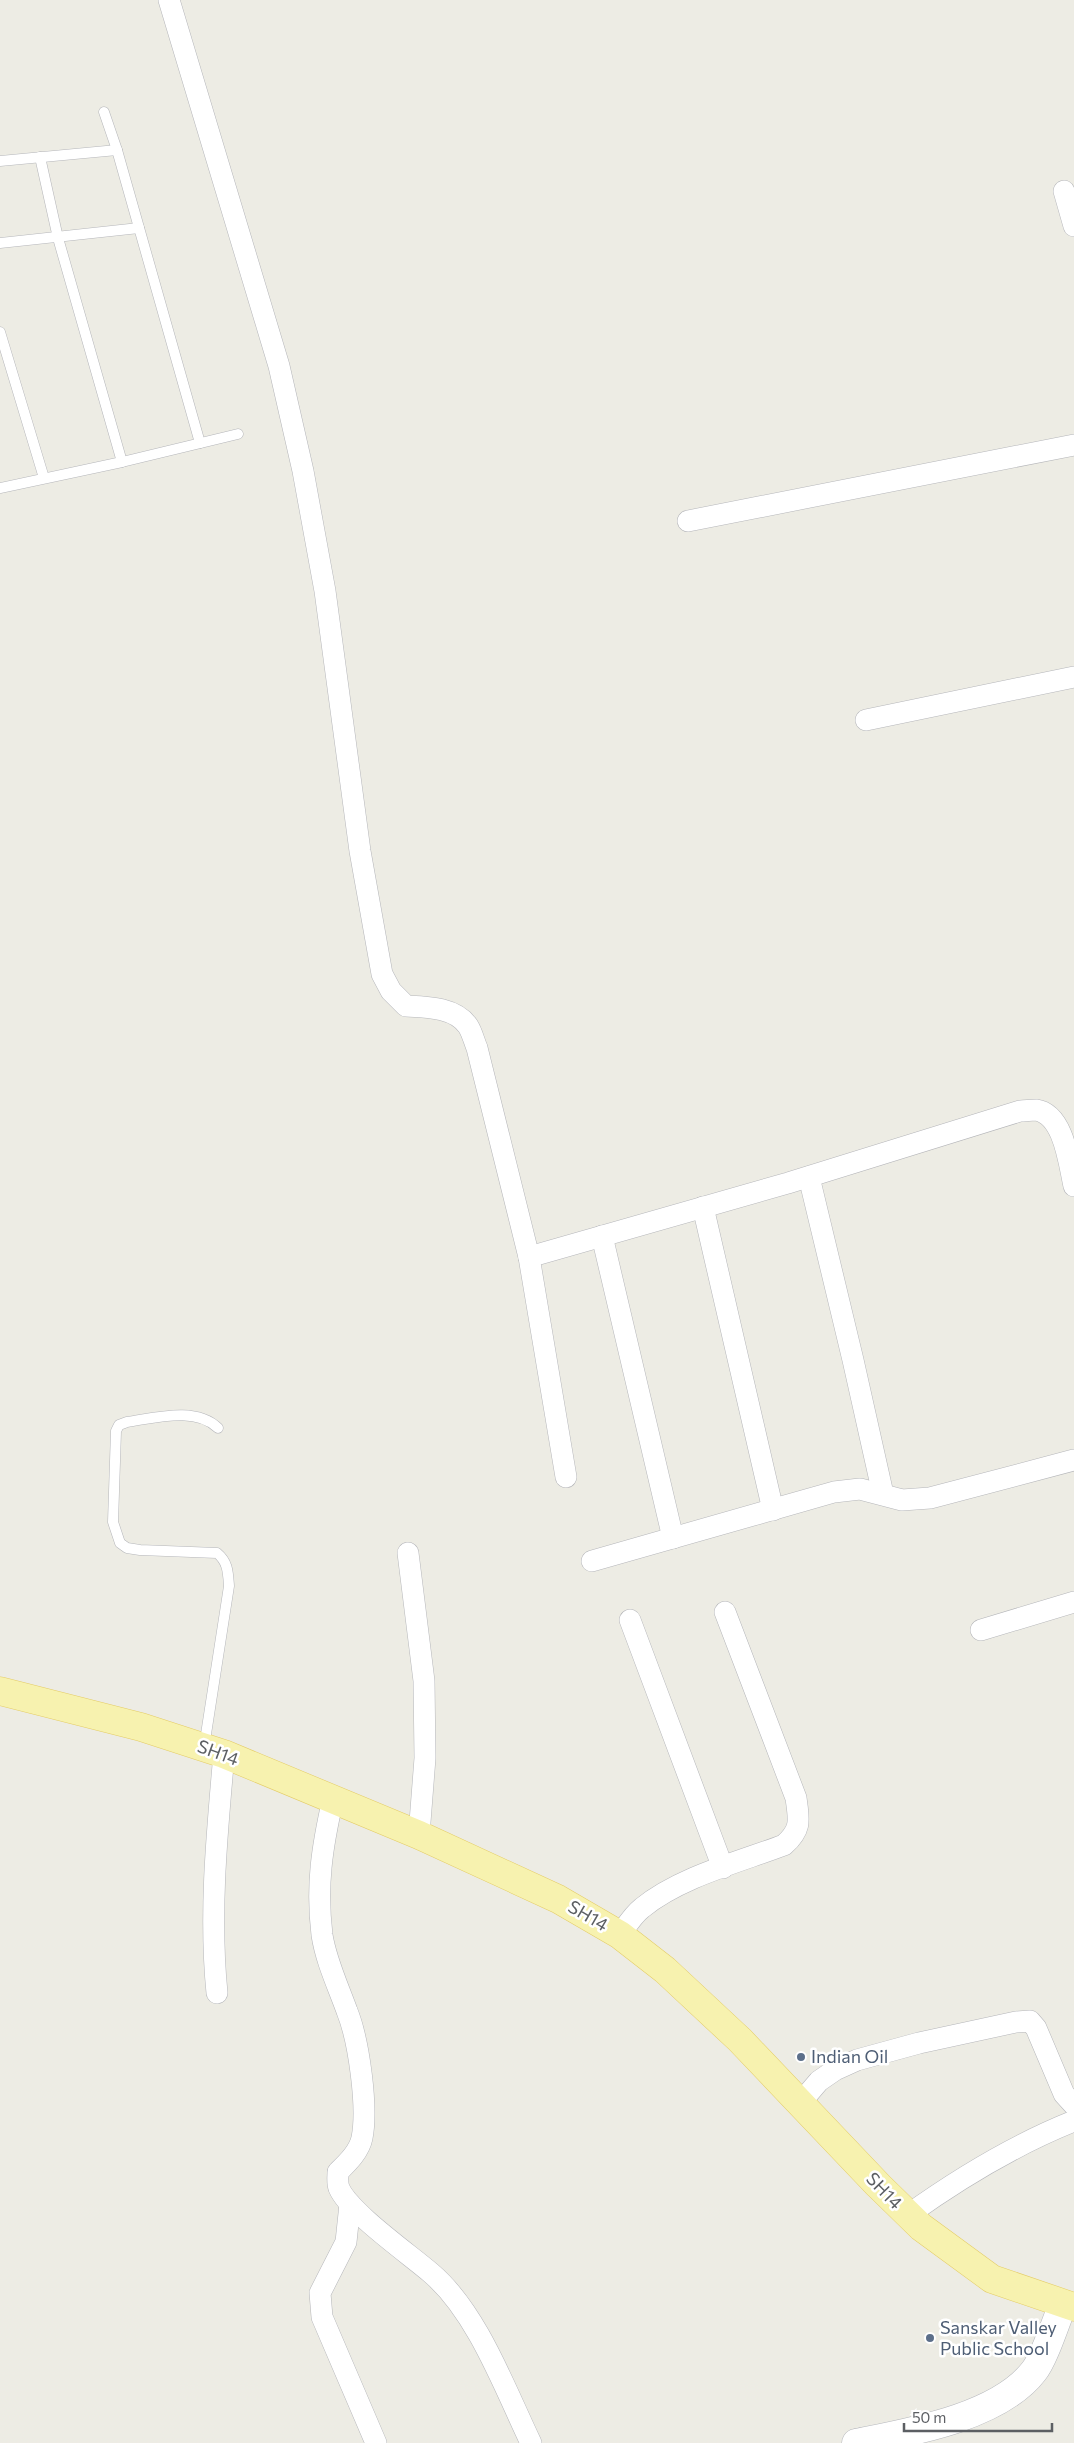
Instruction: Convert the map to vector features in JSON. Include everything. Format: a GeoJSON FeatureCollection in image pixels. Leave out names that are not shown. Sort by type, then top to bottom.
{"type":"FeatureCollection","features":[{"type":"Feature","properties":{"kind":"main road","name":"SH14"},"geometry":{"type":"LineString","coordinates":[[0,1691],[141,1727],[214,1751],[420,1835],[558,1899],[620,1935],[665,1970],[740,2040],[908,2215],[992,2278],[1069,2306]]}},
{"type":"Feature","properties":{"kind":"street"},"geometry":{"type":"LineString","coordinates":[[170,0],[216,161],[279,366],[303,471],[325,591],[360,851],[382,974],[391,991],[406,1006],[428,1007],[454,1014],[467,1026],[477,1048],[529,1257],[566,1477]]}},
{"type":"Feature","properties":{"kind":"street"},"geometry":{"type":"LineString","coordinates":[[1064,191],[1074,226]]}},
{"type":"Feature","properties":{"kind":"street"},"geometry":{"type":"LineString","coordinates":[[688,521],[1074,445]]}},
{"type":"Feature","properties":{"kind":"street"},"geometry":{"type":"LineString","coordinates":[[866,720],[1074,677]]}},
{"type":"Feature","properties":{"kind":"street"},"geometry":{"type":"LineString","coordinates":[[529,1257],[809,1177],[1020,1111],[1037,1110],[1054,1119],[1062,1138],[1074,1186]]}},
{"type":"Feature","properties":{"kind":"street"},"geometry":{"type":"LineString","coordinates":[[809,1177],[854,1360],[882,1494]]}},
{"type":"Feature","properties":{"kind":"street"},"geometry":{"type":"LineString","coordinates":[[703,1207],[773,1510]]}},
{"type":"Feature","properties":{"kind":"street"},"geometry":{"type":"LineString","coordinates":[[602,1236],[673,1538]]}},
{"type":"Feature","properties":{"kind":"street"},"geometry":{"type":"LineString","coordinates":[[592,1561],[834,1492],[860,1489],[902,1500],[930,1498],[1074,1460]]}},
{"type":"Feature","properties":{"kind":"street"},"geometry":{"type":"LineString","coordinates":[[408,1553],[424,1681],[424,1758],[420,1835]]}},
{"type":"Feature","properties":{"kind":"street"},"geometry":{"type":"LineString","coordinates":[[980,1630],[1074,1602]]}},
{"type":"Feature","properties":{"kind":"street"},"geometry":{"type":"LineString","coordinates":[[620,1935],[641,1909],[656,1897],[685,1882],[784,1845],[794,1836],[800,1822],[796,1798],[725,1612]]}},
{"type":"Feature","properties":{"kind":"street"},"geometry":{"type":"LineString","coordinates":[[630,1620],[723,1868]]}},
{"type":"Feature","properties":{"kind":"street"},"geometry":{"type":"LineString","coordinates":[[214,1751],[214,1967],[217,1993]]}},
{"type":"Feature","properties":{"kind":"street"},"geometry":{"type":"LineString","coordinates":[[333,1799],[319,1878],[322,1936],[335,1984],[348,2012],[354,2036],[360,2063],[363,2120],[362,2140],[352,2158],[338,2172],[338,2187],[350,2204],[432,2273],[456,2297],[471,2320],[531,2443]]}},
{"type":"Feature","properties":{"kind":"street"},"geometry":{"type":"LineString","coordinates":[[801,2102],[819,2082],[834,2070],[857,2060],[919,2042],[1016,2022],[1030,2022],[1036,2028],[1064,2094],[1074,2105]]}},
{"type":"Feature","properties":{"kind":"street"},"geometry":{"type":"LineString","coordinates":[[908,2215],[951,2184],[995,2157],[1074,2122]]}},
{"type":"Feature","properties":{"kind":"street"},"geometry":{"type":"LineString","coordinates":[[350,2204],[346,2242],[320,2293],[322,2318],[376,2443]]}},
{"type":"Feature","properties":{"kind":"street"},"geometry":{"type":"LineString","coordinates":[[856,2443],[946,2421],[995,2404],[1016,2390],[1035,2370],[1069,2306]]}},
{"type":"Feature","properties":{"kind":"lane"},"geometry":{"type":"LineString","coordinates":[[104,112],[118,150],[200,443]]}},
{"type":"Feature","properties":{"kind":"lane"},"geometry":{"type":"LineString","coordinates":[[0,161],[118,150]]}},
{"type":"Feature","properties":{"kind":"lane"},"geometry":{"type":"LineString","coordinates":[[40,157],[58,238],[122,462]]}},
{"type":"Feature","properties":{"kind":"lane"},"geometry":{"type":"LineString","coordinates":[[0,243],[139,228]]}},
{"type":"Feature","properties":{"kind":"lane"},"geometry":{"type":"LineString","coordinates":[[0,332],[44,478]]}},
{"type":"Feature","properties":{"kind":"lane"},"geometry":{"type":"LineString","coordinates":[[0,488],[122,462],[238,434]]}},
{"type":"Feature","properties":{"kind":"lane"},"geometry":{"type":"LineString","coordinates":[[214,1751],[229,1586],[228,1570],[224,1559],[217,1553],[127,1548],[120,1543],[113,1522],[116,1431],[119,1425],[127,1422],[184,1415],[212,1421],[218,1428]]}},
{"type":"Feature","properties":{"kind":"place","name":"Indian Oil"},"geometry":{"type":"Point","coordinates":[801,2057]}},
{"type":"Feature","properties":{"kind":"place","name":"Sanskar Valley Public School"},"geometry":{"type":"Point","coordinates":[930,2338]}}]}
